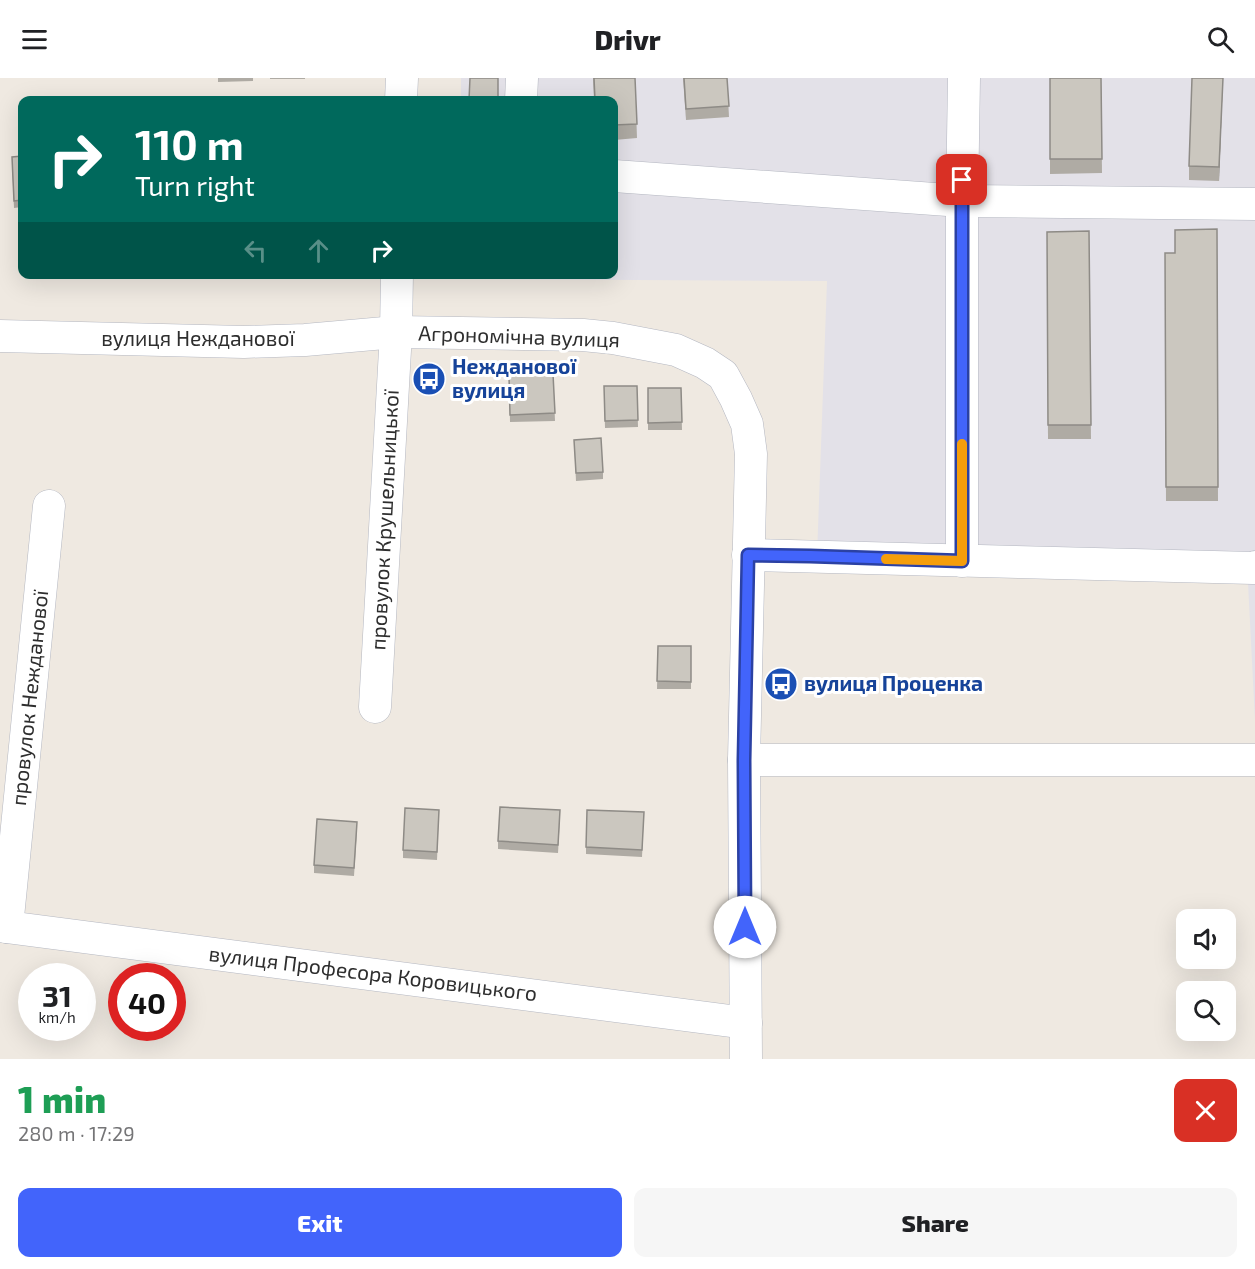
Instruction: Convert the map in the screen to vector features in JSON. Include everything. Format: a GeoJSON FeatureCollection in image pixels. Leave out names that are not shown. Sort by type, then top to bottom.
{"type":"FeatureCollection","features":[{"type":"Feature","properties":{"kind":"street"},"geometry":{"type":"LineString","coordinates":[[401,96],[402,78]]}},
{"type":"Feature","properties":{"kind":"street"},"geometry":{"type":"LineString","coordinates":[[521,96],[522,78]]}},
{"type":"Feature","properties":{"kind":"street"},"geometry":{"type":"LineString","coordinates":[[962,561],[964,78]]}},
{"type":"Feature","properties":{"kind":"street"},"geometry":{"type":"LineString","coordinates":[[618,176],[962,201],[1255,204]]}},
{"type":"Feature","properties":{"kind":"street","name":"Агрономічна вулиця"},"geometry":{"type":"LineString","coordinates":[[397,279],[396,332],[583,335],[613,338],[676,350],[705,363],[723,375],[736,399],[747,424],[751,454],[744,760],[746,1059]]}},
{"type":"Feature","properties":{"kind":"street","name":"вулиця Нежданової"},"geometry":{"type":"LineString","coordinates":[[0,336],[244,342],[305,340],[396,332]]}},
{"type":"Feature","properties":{"kind":"street","name":"провулок Крушельницької"},"geometry":{"type":"LineString","coordinates":[[375,707],[396,332]]}},
{"type":"Feature","properties":{"kind":"street","name":"провулок Нежданової"},"geometry":{"type":"LineString","coordinates":[[3,926],[49,506]]}},
{"type":"Feature","properties":{"kind":"street"},"geometry":{"type":"LineString","coordinates":[[748,555],[1255,567]]}},
{"type":"Feature","properties":{"kind":"street"},"geometry":{"type":"LineString","coordinates":[[744,760],[1255,760]]}},
{"type":"Feature","properties":{"kind":"street","name":"вулиця Професора Коровицького"},"geometry":{"type":"LineString","coordinates":[[3,926],[746,1023]]}},
{"type":"Feature","properties":{"kind":"shaded area"},"geometry":{"type":"Polygon","coordinates":[[[461,78],[1255,78],[1255,720],[1248,583],[817,556],[827,281],[460,279],[618,279],[618,96],[461,96],[461,78]]]}},
{"type":"Feature","properties":{"kind":"building"},"geometry":{"type":"Polygon","coordinates":[[[470,78],[498,78],[498,96],[469,96],[470,78]]]}},
{"type":"Feature","properties":{"kind":"building"},"geometry":{"type":"Polygon","coordinates":[[[594,78],[635,78],[637,124],[618,125],[618,96],[595,96],[594,78]]]}},
{"type":"Feature","properties":{"kind":"building"},"geometry":{"type":"Polygon","coordinates":[[[684,78],[727,78],[729,106],[686,109],[684,78]]]}},
{"type":"Feature","properties":{"kind":"building"},"geometry":{"type":"Polygon","coordinates":[[[1050,78],[1101,78],[1102,159],[1050,159],[1050,78]]]}},
{"type":"Feature","properties":{"kind":"building"},"geometry":{"type":"Polygon","coordinates":[[[1192,78],[1223,78],[1219,167],[1189,166],[1192,78]]]}},
{"type":"Feature","properties":{"kind":"building"},"geometry":{"type":"Polygon","coordinates":[[[18,156],[18,200],[14,201],[12,157],[18,156]]]}},
{"type":"Feature","properties":{"kind":"building"},"geometry":{"type":"Polygon","coordinates":[[[1217,229],[1218,487],[1166,487],[1165,253],[1175,253],[1175,230],[1217,229]]]}},
{"type":"Feature","properties":{"kind":"building"},"geometry":{"type":"Polygon","coordinates":[[[1089,231],[1091,425],[1048,425],[1047,232],[1089,231]]]}},
{"type":"Feature","properties":{"kind":"building"},"geometry":{"type":"Polygon","coordinates":[[[553,374],[555,413],[510,415],[509,376],[553,374]]]}},
{"type":"Feature","properties":{"kind":"building"},"geometry":{"type":"Polygon","coordinates":[[[604,386],[637,386],[638,420],[605,421],[604,386]]]}},
{"type":"Feature","properties":{"kind":"building"},"geometry":{"type":"Polygon","coordinates":[[[648,388],[681,388],[682,422],[648,423],[648,388]]]}},
{"type":"Feature","properties":{"kind":"building"},"geometry":{"type":"Polygon","coordinates":[[[601,438],[603,472],[576,473],[574,440],[601,438]]]}},
{"type":"Feature","properties":{"kind":"building"},"geometry":{"type":"Polygon","coordinates":[[[658,646],[691,646],[691,682],[657,681],[658,646]]]}},
{"type":"Feature","properties":{"kind":"building"},"geometry":{"type":"Polygon","coordinates":[[[500,807],[560,810],[558,845],[498,841],[500,807]]]}},
{"type":"Feature","properties":{"kind":"building"},"geometry":{"type":"Polygon","coordinates":[[[405,808],[439,810],[437,852],[403,850],[405,808]]]}},
{"type":"Feature","properties":{"kind":"building"},"geometry":{"type":"Polygon","coordinates":[[[587,810],[644,812],[642,850],[586,847],[587,810]]]}},
{"type":"Feature","properties":{"kind":"building"},"geometry":{"type":"Polygon","coordinates":[[[317,819],[357,822],[354,868],[314,865],[317,819]]]}},
{"type":"Feature","properties":{"kind":"slow traffic"},"geometry":{"type":"LineString","coordinates":[[886,559],[962,561],[962,444]]}},
{"type":"Feature","properties":{"kind":"place","name":"Нежданової вулиця"},"geometry":{"type":"Point","coordinates":[429,379]}},
{"type":"Feature","properties":{"kind":"place","name":"вулиця Проценка"},"geometry":{"type":"Point","coordinates":[781,684]}},
{"type":"Feature","properties":{"kind":"route"},"geometry":{"type":"LineString","coordinates":[[745,927],[744,760],[748,555],[962,561],[962,180]]}}]}
